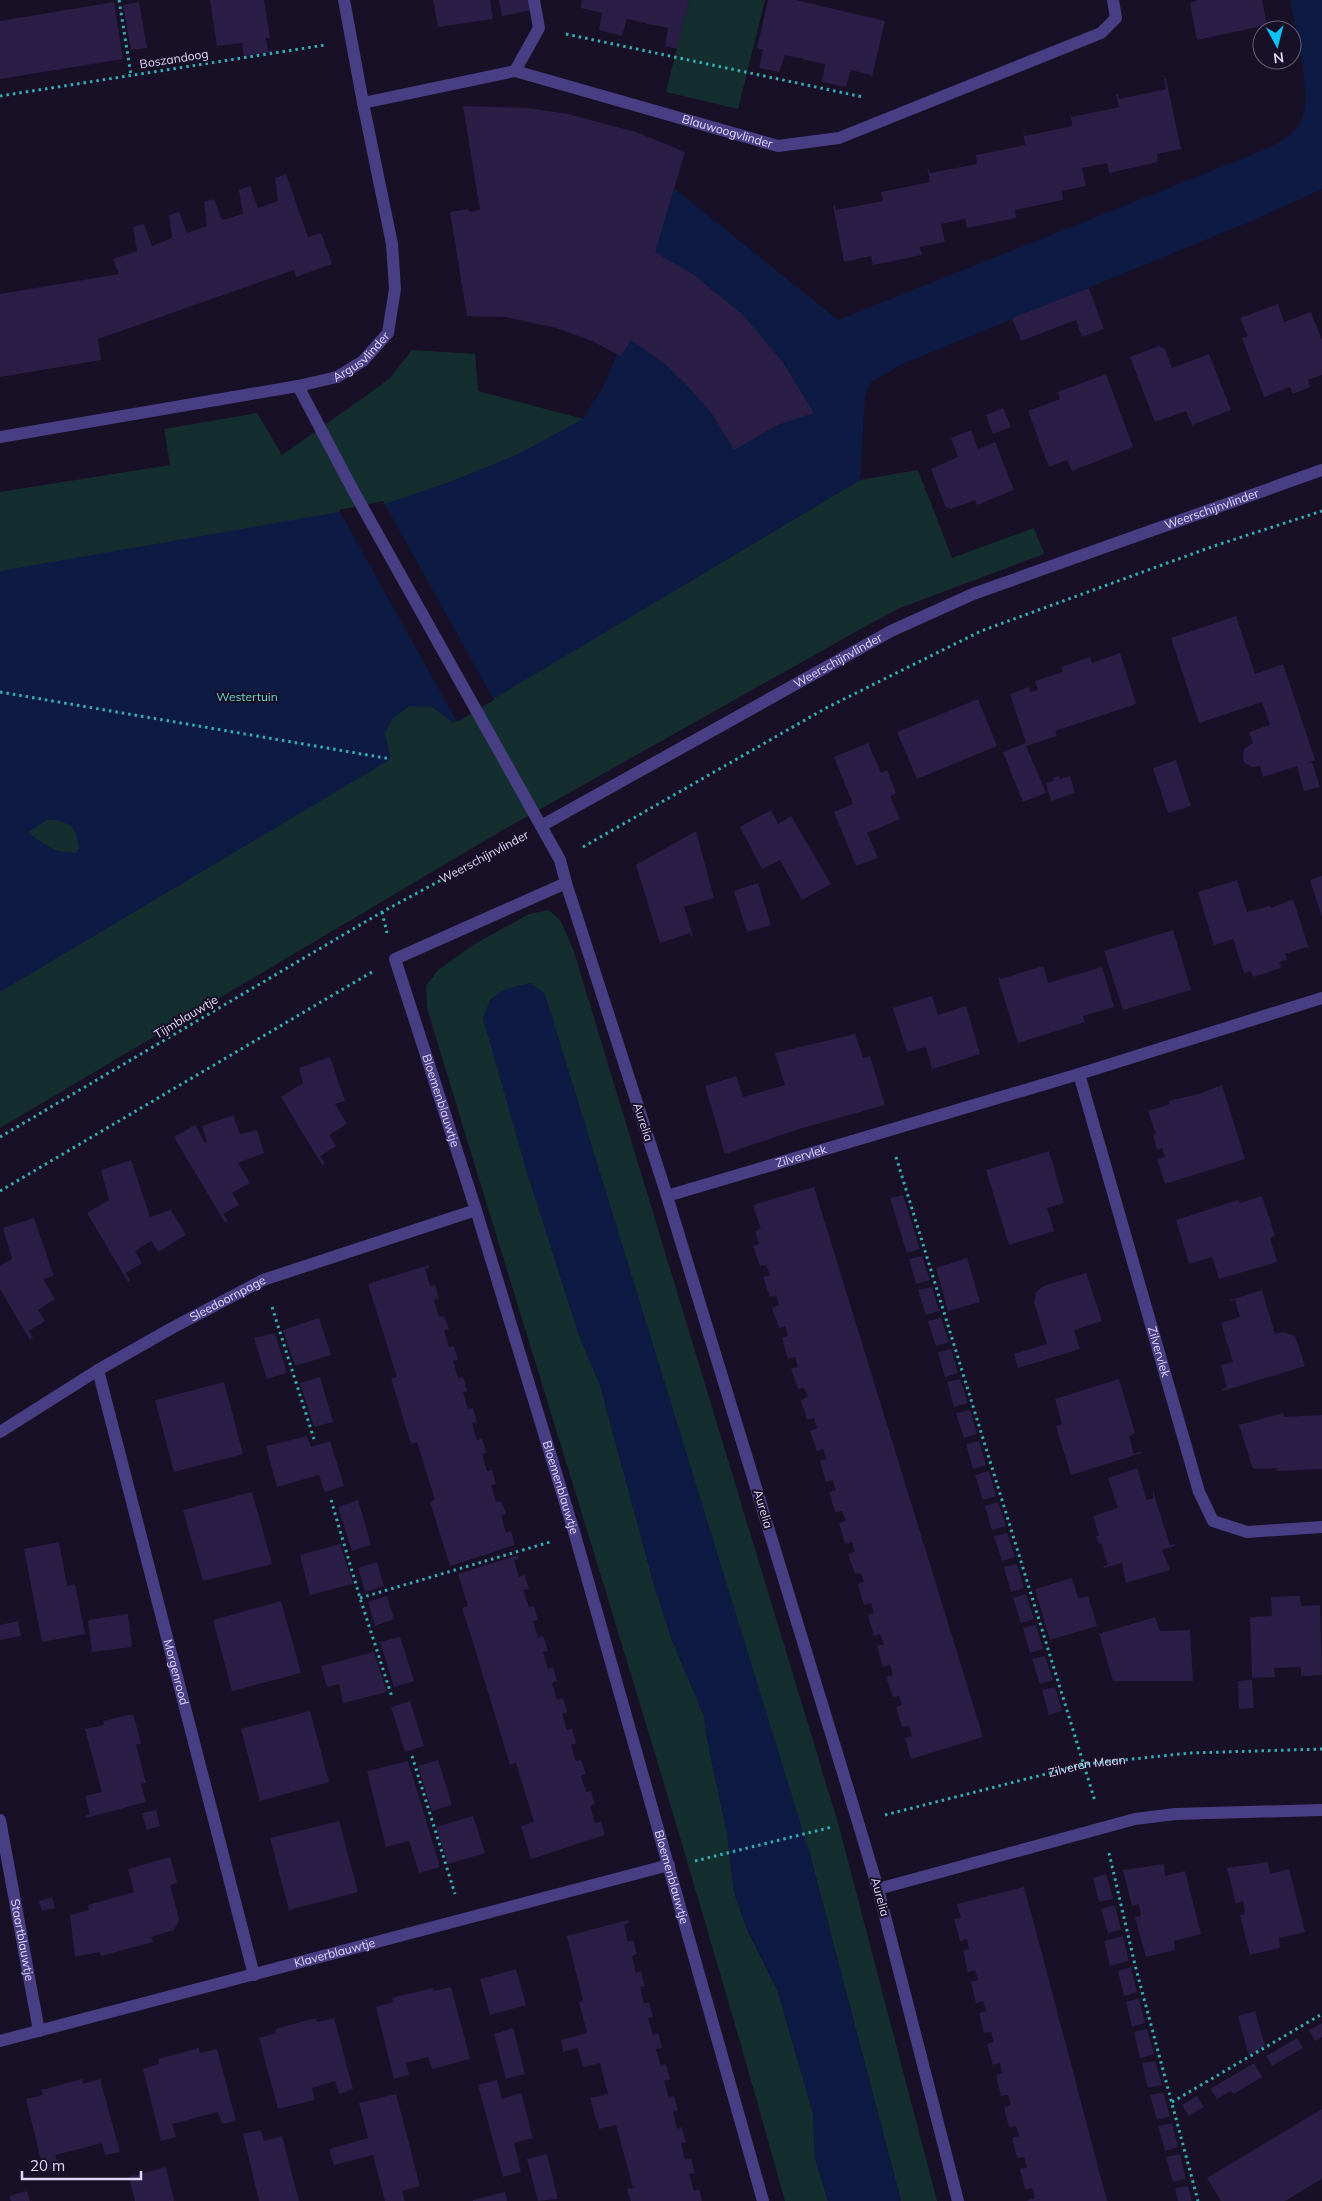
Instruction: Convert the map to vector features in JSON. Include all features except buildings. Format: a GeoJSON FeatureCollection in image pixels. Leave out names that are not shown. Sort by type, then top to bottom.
{"type":"FeatureCollection","features":[{"type":"Feature","properties":{"kind":"street","name":"Argusvlinder"},"geometry":{"type":"LineString","coordinates":[[0,437],[298,386],[337,376],[364,361],[388,333],[395,289],[392,244],[344,0]]}},
{"type":"Feature","properties":{"kind":"street"},"geometry":{"type":"LineString","coordinates":[[515,71],[539,28],[534,0]]}},
{"type":"Feature","properties":{"kind":"street","name":"Blauwoogvlinder"},"geometry":{"type":"LineString","coordinates":[[363,103],[515,71],[778,146],[839,138],[1101,33],[1116,18],[1114,0]]}},
{"type":"Feature","properties":{"kind":"street","name":"Aurelia"},"geometry":{"type":"LineString","coordinates":[[298,386],[482,724],[560,860],[667,1196],[878,1889],[958,2201]]}},
{"type":"Feature","properties":{"kind":"street","name":"Weerschijnvlinder"},"geometry":{"type":"LineString","coordinates":[[541,826],[891,631],[932,612],[973,594],[1322,470]]}},
{"type":"Feature","properties":{"kind":"street"},"geometry":{"type":"LineString","coordinates":[[395,959],[566,882]]}},
{"type":"Feature","properties":{"kind":"street","name":"Bloemenblauwtje"},"geometry":{"type":"LineString","coordinates":[[395,959],[476,1210],[575,1535],[763,2201]]}},
{"type":"Feature","properties":{"kind":"street","name":"Zilvervlek"},"geometry":{"type":"LineString","coordinates":[[667,1196],[1079,1074],[1322,998]]}},
{"type":"Feature","properties":{"kind":"street","name":"Zilvervlek"},"geometry":{"type":"LineString","coordinates":[[1079,1074],[1199,1492],[1213,1522],[1247,1532],[1322,1527]]}},
{"type":"Feature","properties":{"kind":"street","name":"Sleedoornpage"},"geometry":{"type":"LineString","coordinates":[[0,1432],[98,1370],[263,1280],[476,1210]]}},
{"type":"Feature","properties":{"kind":"street","name":"Morgenrood"},"geometry":{"type":"LineString","coordinates":[[98,1370],[254,1975]]}},
{"type":"Feature","properties":{"kind":"street"},"geometry":{"type":"LineString","coordinates":[[878,1889],[1102,1826],[1135,1819],[1175,1814],[1322,1810]]}},
{"type":"Feature","properties":{"kind":"street","name":"Staartblauwtje"},"geometry":{"type":"LineString","coordinates":[[0,1820],[38,2031]]}},
{"type":"Feature","properties":{"kind":"street","name":"Klaverblauwtje"},"geometry":{"type":"LineString","coordinates":[[0,2041],[669,1865]]}},
{"type":"Feature","properties":{"kind":"path"},"geometry":{"type":"LineString","coordinates":[[118,0],[131,75]]}},
{"type":"Feature","properties":{"kind":"path"},"geometry":{"type":"LineString","coordinates":[[539,28],[866,98]]}},
{"type":"Feature","properties":{"kind":"path","name":"Boszandoog"},"geometry":{"type":"LineString","coordinates":[[0,96],[351,41]]}},
{"type":"Feature","properties":{"kind":"path"},"geometry":{"type":"LineString","coordinates":[[560,860],[826,708],[981,631],[1214,546],[1322,510]]}},
{"type":"Feature","properties":{"kind":"path"},"geometry":{"type":"LineString","coordinates":[[0,692],[392,759]]}},
{"type":"Feature","properties":{"kind":"path","name":"Weerschijnvlinder"},"geometry":{"type":"LineString","coordinates":[[382,912],[541,826]]}},
{"type":"Feature","properties":{"kind":"path","name":"Tijmblauwtje"},"geometry":{"type":"LineString","coordinates":[[0,1137],[382,912]]}},
{"type":"Feature","properties":{"kind":"path"},"geometry":{"type":"LineString","coordinates":[[0,1191],[395,959]]}},
{"type":"Feature","properties":{"kind":"path"},"geometry":{"type":"LineString","coordinates":[[886,1131],[902,1175],[1085,1764],[1102,1826],[1135,1965],[1198,2201]]}},
{"type":"Feature","properties":{"kind":"path"},"geometry":{"type":"LineString","coordinates":[[263,1280],[314,1439]]}},
{"type":"Feature","properties":{"kind":"path"},"geometry":{"type":"LineString","coordinates":[[331,1500],[392,1697]]}},
{"type":"Feature","properties":{"kind":"path"},"geometry":{"type":"LineString","coordinates":[[360,1598],[575,1535]]}},
{"type":"Feature","properties":{"kind":"path","name":"Zilveren Maan"},"geometry":{"type":"LineString","coordinates":[[858,1822],[1085,1764],[1190,1753],[1322,1749]]}},
{"type":"Feature","properties":{"kind":"path"},"geometry":{"type":"LineString","coordinates":[[412,1756],[463,1920]]}},
{"type":"Feature","properties":{"kind":"path"},"geometry":{"type":"LineString","coordinates":[[702,1860],[818,1831]]}},
{"type":"Feature","properties":{"kind":"path"},"geometry":{"type":"LineString","coordinates":[[1172,2102],[1322,2014]]}},
{"type":"Feature","properties":{"kind":"green space"},"geometry":{"type":"Polygon","coordinates":[[[689,0],[765,0],[738,109],[666,92],[689,0]]]}},
{"type":"Feature","properties":{"kind":"green space","name":"Westertuin"},"geometry":{"type":"Polygon","coordinates":[[[412,350],[475,354],[478,391],[583,419],[677,589],[860,480],[918,470],[952,558],[1034,528],[1044,554],[900,608],[866,626],[496,834],[0,1128],[0,492],[170,465],[164,429],[257,413],[282,455],[391,377],[412,350]]]}},
{"type":"Feature","properties":{"kind":"green space"},"geometry":{"type":"Polygon","coordinates":[[[549,910],[561,921],[574,952],[838,1823],[937,2201],[901,2201],[809,1851],[506,989],[491,999],[483,1018],[555,1260],[579,1335],[600,1385],[653,1581],[672,1640],[704,1716],[727,1833],[734,1892],[746,1927],[778,1992],[813,2113],[815,2158],[828,2201],[785,2201],[655,1752],[427,1008],[426,986],[438,970],[473,945],[529,914],[549,910]]]}},
{"type":"Feature","properties":{"kind":"water"},"geometry":{"type":"Polygon","coordinates":[[[1290,0],[1322,0],[1322,189],[1254,220],[905,363],[871,382],[865,396],[860,480],[453,723],[432,707],[410,706],[393,718],[385,733],[391,759],[0,992],[0,571],[385,504],[452,481],[516,455],[583,419],[604,385],[616,356],[654,252],[674,188],[838,320],[1266,149],[1293,132],[1303,116],[1305,90],[1302,61],[1302,20],[1294,20],[1290,0]],[[47,820],[28,832],[55,850],[76,853],[79,849],[76,833],[71,826],[58,820],[47,820]]]}},
{"type":"Feature","properties":{"kind":"water"},"geometry":{"type":"Polygon","coordinates":[[[531,983],[545,994],[809,1851],[901,2201],[828,2201],[815,2158],[813,2113],[778,1992],[746,1927],[734,1892],[727,1833],[704,1716],[672,1640],[653,1581],[600,1385],[579,1335],[527,1173],[483,1018],[491,1001],[500,992],[531,983]]]}},
{"type":"Feature","properties":{"kind":"pier"},"geometry":{"type":"Polygon","coordinates":[[[383,501],[494,700],[457,722],[339,510],[383,501]]]}}]}
